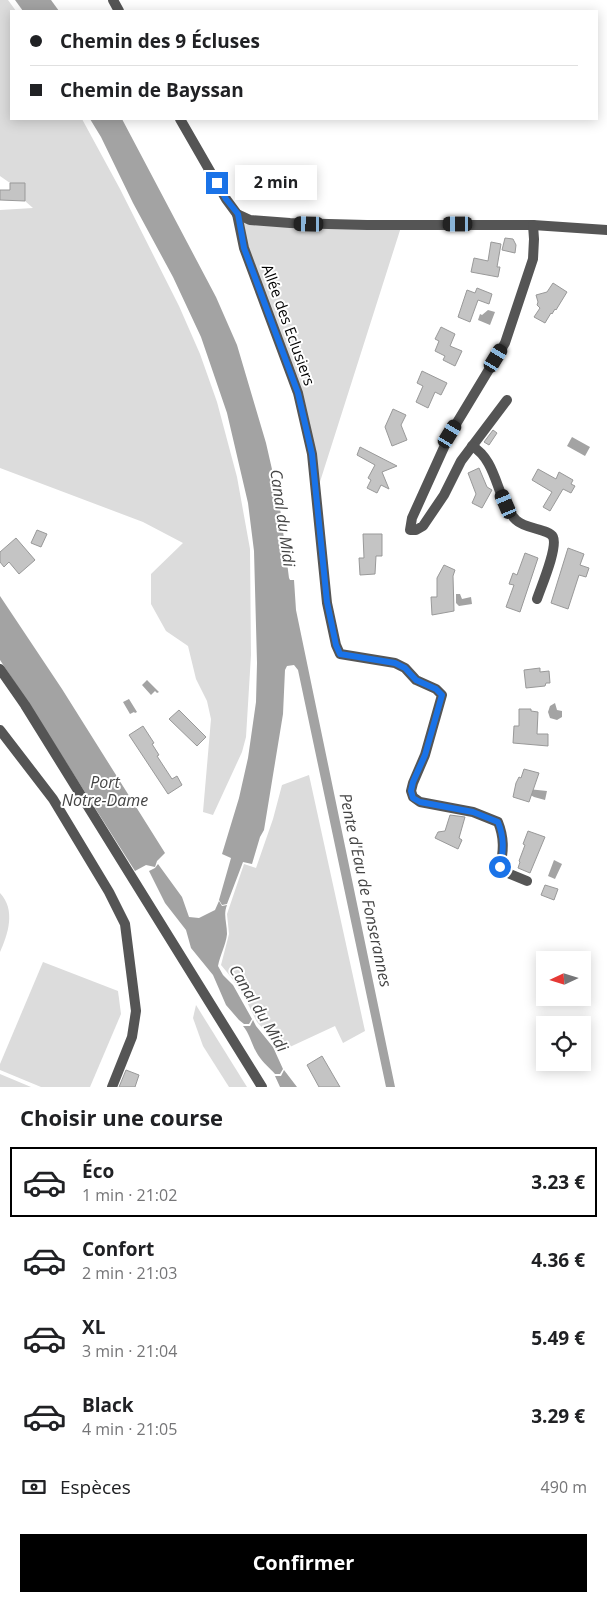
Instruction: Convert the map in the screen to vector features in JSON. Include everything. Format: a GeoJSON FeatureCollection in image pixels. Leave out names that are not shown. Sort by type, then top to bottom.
{"type":"FeatureCollection","features":[{"type":"Feature","properties":{"kind":"street"},"geometry":{"type":"LineString","coordinates":[[181,120],[226,199],[238,214],[250,220],[290,223],[532,225],[607,230]]}},
{"type":"Feature","properties":{"kind":"street","name":"Allée des Eclusiers"},"geometry":{"type":"LineString","coordinates":[[238,214],[244,248],[298,393],[312,454],[327,602],[336,645],[340,654],[395,663],[405,668],[416,680],[436,689],[442,695],[425,755],[413,782],[411,791],[413,798],[420,802],[473,812],[498,822],[502,834],[503,852],[500,867],[526,881]]}},
{"type":"Feature","properties":{"kind":"street"},"geometry":{"type":"LineString","coordinates":[[507,400],[460,461],[444,495],[423,526],[416,530],[410,530],[412,518],[450,434],[506,343],[533,259],[534,239],[532,225]]}},
{"type":"Feature","properties":{"kind":"street"},"geometry":{"type":"LineString","coordinates":[[472,446],[487,461],[506,504],[516,520],[524,526],[550,533],[554,538],[554,548],[537,599]]}},
{"type":"Feature","properties":{"kind":"street"},"geometry":{"type":"LineString","coordinates":[[0,669],[262,1087]]}},
{"type":"Feature","properties":{"kind":"street"},"geometry":{"type":"LineString","coordinates":[[0,730],[53,799],[110,892],[125,924],[136,1011],[132,1037],[112,1087]]}},
{"type":"Feature","properties":{"kind":"shaded area"},"geometry":{"type":"Polygon","coordinates":[[[0,0],[8,0],[15,10],[10,10],[10,120],[83,120],[179,306],[200,354],[217,402],[237,477],[250,549],[251,655],[246,737],[242,752],[213,815],[203,812],[211,719],[207,701],[196,679],[188,646],[166,631],[151,604],[151,574],[183,543],[143,522],[0,468],[0,210],[33,208],[25,201],[25,183],[10,183],[0,176],[0,0]]]}},
{"type":"Feature","properties":{"kind":"shaded area"},"geometry":{"type":"Polygon","coordinates":[[[237,214],[250,220],[402,224],[318,488],[312,454],[237,214]]]}},
{"type":"Feature","properties":{"kind":"shaded area"},"geometry":{"type":"Polygon","coordinates":[[[309,775],[365,1031],[343,1043],[335,1026],[279,1052],[268,1034],[257,1022],[231,977],[221,965],[229,934],[227,914],[244,864],[256,868],[273,819],[282,785],[309,775]]]}},
{"type":"Feature","properties":{"kind":"shaded area"},"geometry":{"type":"Polygon","coordinates":[[[0,893],[8,907],[9,922],[6,938],[0,952],[0,893]]]}},
{"type":"Feature","properties":{"kind":"shaded area"},"geometry":{"type":"Polygon","coordinates":[[[43,962],[118,991],[121,1014],[90,1087],[41,1087],[0,1070],[0,1064],[43,962]]]}},
{"type":"Feature","properties":{"kind":"shaded area"},"geometry":{"type":"Polygon","coordinates":[[[196,1005],[247,1087],[229,1087],[203,1046],[193,1018],[196,1005]]]}},
{"type":"Feature","properties":{"kind":"shaded area"},"geometry":{"type":"Polygon","coordinates":[[[0,1074],[31,1087],[0,1087],[0,1074]]]}},
{"type":"Feature","properties":{"kind":"water"},"geometry":{"type":"Polygon","coordinates":[[[15,0],[51,0],[58,10],[22,10],[15,0]]]}},
{"type":"Feature","properties":{"kind":"water"},"geometry":{"type":"Polygon","coordinates":[[[91,120],[123,120],[216,297],[237,345],[266,443],[279,500],[289,578],[294,580],[296,610],[395,1087],[386,1087],[298,670],[294,665],[287,666],[285,670],[283,714],[264,830],[252,864],[243,862],[227,904],[222,905],[219,900],[231,858],[222,854],[239,798],[248,758],[256,702],[257,663],[254,551],[248,503],[227,413],[201,337],[173,277],[133,203],[101,137],[91,120]]]}},
{"type":"Feature","properties":{"kind":"water"},"geometry":{"type":"Polygon","coordinates":[[[488,310],[495,312],[490,325],[478,320],[480,314],[482,315],[488,310]]]}},
{"type":"Feature","properties":{"kind":"water"},"geometry":{"type":"Polygon","coordinates":[[[572,437],[590,447],[585,456],[567,446],[572,437]]]}},
{"type":"Feature","properties":{"kind":"water"},"geometry":{"type":"Polygon","coordinates":[[[456,594],[460,594],[462,599],[471,597],[472,604],[459,606],[456,603],[456,594]]]}},
{"type":"Feature","properties":{"kind":"water","name":"Port Notre-Dame"},"geometry":{"type":"Polygon","coordinates":[[[0,596],[62,689],[165,853],[157,861],[155,867],[146,865],[135,871],[0,660],[0,596]]]}},
{"type":"Feature","properties":{"kind":"water"},"geometry":{"type":"Polygon","coordinates":[[[147,680],[159,692],[155,691],[151,695],[142,685],[147,680]]]}},
{"type":"Feature","properties":{"kind":"water"},"geometry":{"type":"Polygon","coordinates":[[[129,699],[137,712],[130,714],[123,702],[129,699]]]}},
{"type":"Feature","properties":{"kind":"water"},"geometry":{"type":"Polygon","coordinates":[[[555,703],[557,710],[562,711],[562,717],[557,720],[550,718],[548,712],[550,706],[555,703]]]}},
{"type":"Feature","properties":{"kind":"water"},"geometry":{"type":"Polygon","coordinates":[[[528,789],[547,791],[545,800],[527,793],[528,789]]]}},
{"type":"Feature","properties":{"kind":"water"},"geometry":{"type":"Polygon","coordinates":[[[554,860],[562,864],[555,879],[548,876],[554,860]]]}},
{"type":"Feature","properties":{"kind":"water"},"geometry":{"type":"Polygon","coordinates":[[[158,864],[182,897],[189,917],[199,918],[215,910],[219,901],[222,906],[227,905],[225,916],[227,934],[218,966],[223,975],[233,985],[252,1019],[249,1024],[244,1024],[239,1020],[226,1005],[213,975],[191,948],[186,930],[165,903],[149,871],[158,864]]]}},
{"type":"Feature","properties":{"kind":"water"},"geometry":{"type":"Polygon","coordinates":[[[253,1020],[273,1047],[283,1069],[280,1074],[275,1074],[260,1058],[243,1026],[250,1026],[253,1020]]]}},
{"type":"Feature","properties":{"kind":"water"},"geometry":{"type":"Polygon","coordinates":[[[284,1070],[297,1087],[280,1087],[275,1076],[281,1076],[284,1070]]]}},
{"type":"Feature","properties":{"kind":"building"},"geometry":{"type":"Polygon","coordinates":[[[10,183],[25,183],[25,201],[0,200],[0,190],[10,190],[10,183]]]}},
{"type":"Feature","properties":{"kind":"building"},"geometry":{"type":"Polygon","coordinates":[[[505,238],[513,239],[516,245],[515,253],[502,250],[505,238]]]}},
{"type":"Feature","properties":{"kind":"building"},"geometry":{"type":"Polygon","coordinates":[[[491,242],[501,244],[497,267],[500,267],[498,277],[471,272],[474,258],[488,261],[491,242]]]}},
{"type":"Feature","properties":{"kind":"building"},"geometry":{"type":"Polygon","coordinates":[[[553,283],[567,292],[545,323],[534,317],[540,308],[537,305],[536,295],[547,292],[553,283]]]}},
{"type":"Feature","properties":{"kind":"building"},"geometry":{"type":"Polygon","coordinates":[[[477,288],[492,294],[489,304],[478,300],[470,322],[458,317],[467,290],[475,293],[477,288]]]}},
{"type":"Feature","properties":{"kind":"building"},"geometry":{"type":"Polygon","coordinates":[[[441,327],[455,334],[450,346],[462,351],[455,366],[443,360],[445,356],[435,351],[439,341],[435,339],[441,327]]]}},
{"type":"Feature","properties":{"kind":"building"},"geometry":{"type":"Polygon","coordinates":[[[422,371],[447,383],[441,395],[435,392],[428,408],[416,402],[423,386],[417,383],[422,371]]]}},
{"type":"Feature","properties":{"kind":"building"},"geometry":{"type":"Polygon","coordinates":[[[393,409],[406,415],[401,425],[407,440],[392,446],[385,427],[393,409]]]}},
{"type":"Feature","properties":{"kind":"building"},"geometry":{"type":"Polygon","coordinates":[[[493,430],[497,433],[489,445],[484,442],[493,430]]]}},
{"type":"Feature","properties":{"kind":"building"},"geometry":{"type":"Polygon","coordinates":[[[360,447],[397,466],[382,472],[389,489],[381,485],[377,493],[367,488],[371,480],[368,478],[375,465],[357,455],[360,447]]]}},
{"type":"Feature","properties":{"kind":"building"},"geometry":{"type":"Polygon","coordinates":[[[479,468],[487,487],[492,490],[482,508],[472,503],[476,494],[468,473],[479,468]]]}},
{"type":"Feature","properties":{"kind":"building"},"geometry":{"type":"Polygon","coordinates":[[[538,469],[556,479],[559,472],[573,480],[571,484],[575,486],[571,493],[563,489],[550,511],[543,507],[552,492],[532,480],[538,469]]]}},
{"type":"Feature","properties":{"kind":"building"},"geometry":{"type":"Polygon","coordinates":[[[37,530],[47,534],[41,547],[31,543],[37,530]]]}},
{"type":"Feature","properties":{"kind":"building"},"geometry":{"type":"Polygon","coordinates":[[[363,534],[382,534],[382,556],[376,556],[375,574],[360,575],[359,558],[364,558],[363,534]]]}},
{"type":"Feature","properties":{"kind":"building"},"geometry":{"type":"Polygon","coordinates":[[[16,538],[35,560],[19,574],[9,562],[4,567],[0,562],[0,552],[16,538]]]}},
{"type":"Feature","properties":{"kind":"building"},"geometry":{"type":"Polygon","coordinates":[[[568,548],[584,554],[580,565],[589,568],[586,577],[579,575],[568,609],[551,603],[568,548]]]}},
{"type":"Feature","properties":{"kind":"building"},"geometry":{"type":"Polygon","coordinates":[[[525,553],[538,558],[520,612],[506,607],[514,585],[509,584],[513,573],[517,575],[525,553]]]}},
{"type":"Feature","properties":{"kind":"building"},"geometry":{"type":"Polygon","coordinates":[[[444,565],[455,570],[453,576],[454,611],[432,615],[431,597],[437,597],[437,578],[444,565]]]}},
{"type":"Feature","properties":{"kind":"building"},"geometry":{"type":"Polygon","coordinates":[[[540,668],[540,672],[549,671],[550,683],[546,683],[545,686],[526,688],[524,670],[540,668]]]}},
{"type":"Feature","properties":{"kind":"building"},"geometry":{"type":"Polygon","coordinates":[[[519,709],[531,709],[531,711],[538,712],[537,734],[548,734],[548,746],[513,743],[514,726],[519,726],[519,709]]]}},
{"type":"Feature","properties":{"kind":"building"},"geometry":{"type":"Polygon","coordinates":[[[179,710],[206,737],[197,746],[169,719],[179,710]]]}},
{"type":"Feature","properties":{"kind":"building"},"geometry":{"type":"Polygon","coordinates":[[[143,726],[154,743],[152,744],[159,755],[157,756],[172,779],[177,776],[182,785],[168,794],[129,735],[143,726]]]}},
{"type":"Feature","properties":{"kind":"building"},"geometry":{"type":"Polygon","coordinates":[[[524,769],[539,773],[529,802],[513,797],[516,783],[519,777],[521,778],[524,769]]]}},
{"type":"Feature","properties":{"kind":"building"},"geometry":{"type":"Polygon","coordinates":[[[450,815],[465,817],[459,838],[462,840],[458,849],[435,838],[438,832],[445,831],[450,815]]]}},
{"type":"Feature","properties":{"kind":"building"},"geometry":{"type":"Polygon","coordinates":[[[528,831],[545,837],[530,873],[518,868],[528,831]]]}},
{"type":"Feature","properties":{"kind":"building"},"geometry":{"type":"Polygon","coordinates":[[[545,885],[558,889],[554,900],[541,895],[545,885]]]}},
{"type":"Feature","properties":{"kind":"building"},"geometry":{"type":"Polygon","coordinates":[[[322,1056],[340,1087],[319,1087],[307,1065],[322,1056]]]}},
{"type":"Feature","properties":{"kind":"building"},"geometry":{"type":"Polygon","coordinates":[[[126,1070],[139,1075],[135,1087],[119,1087],[126,1070]]]}},
{"type":"Feature","properties":{"kind":"route"},"geometry":{"type":"LineString","coordinates":[[217,183],[226,199],[238,214],[244,248],[298,393],[312,454],[327,602],[336,645],[340,654],[395,663],[405,668],[416,680],[436,689],[442,695],[425,755],[413,782],[411,791],[413,798],[420,802],[473,812],[498,822],[502,834],[503,852],[500,867]]}},
{"type":"Feature","properties":{"kind":"water label","name":"Canal du Midi"},"geometry":{"type":"Point","coordinates":[283,518]}},
{"type":"Feature","properties":{"kind":"water label","name":"Pente d'Eau de Fonserannes"},"geometry":{"type":"Point","coordinates":[366,890]}},
{"type":"Feature","properties":{"kind":"water label","name":"Canal du Midi"},"geometry":{"type":"Point","coordinates":[259,1008]}}]}
